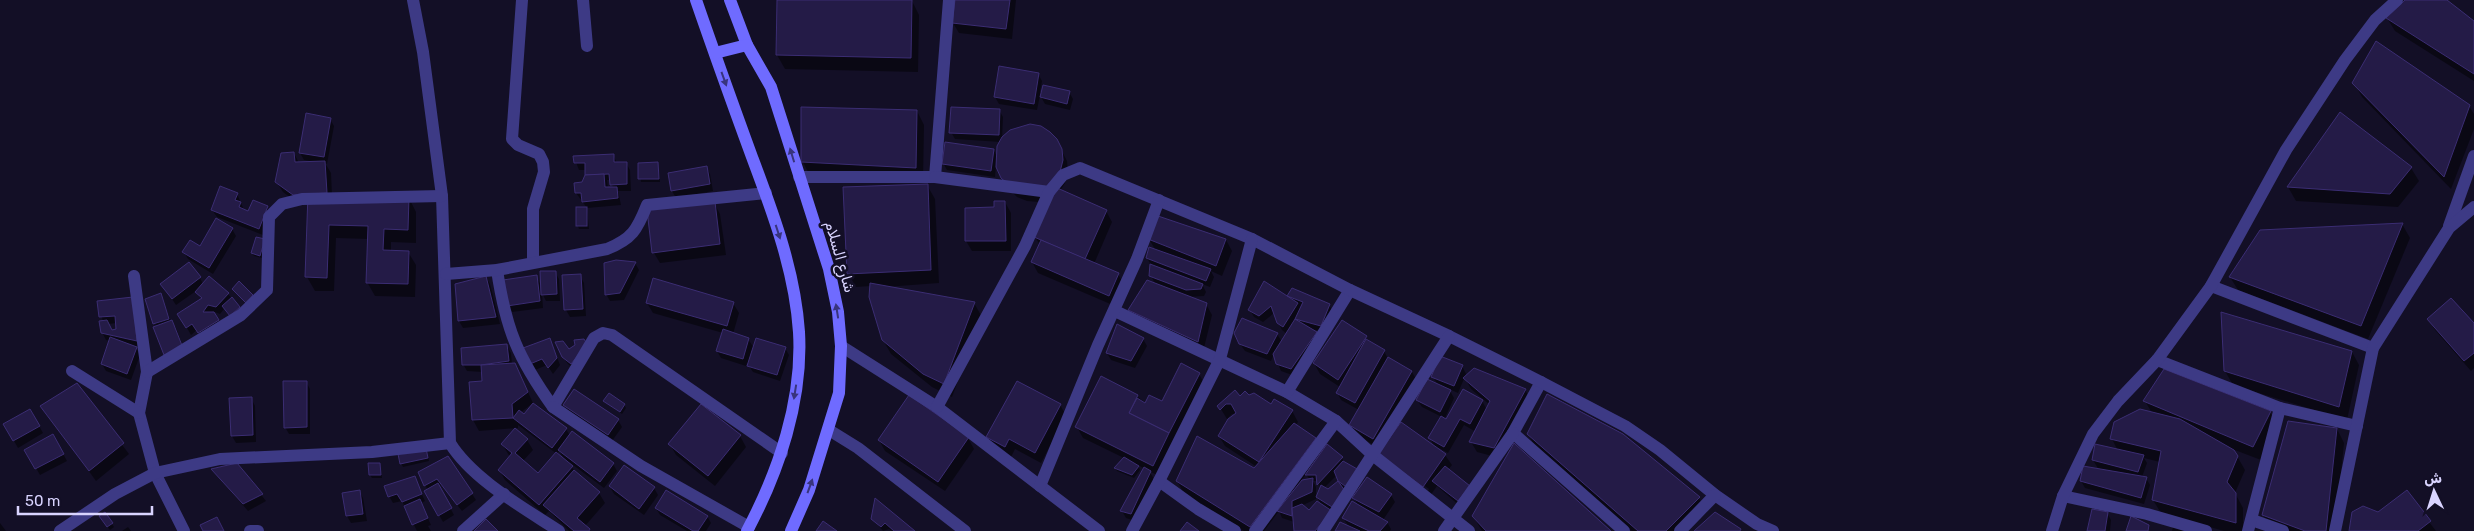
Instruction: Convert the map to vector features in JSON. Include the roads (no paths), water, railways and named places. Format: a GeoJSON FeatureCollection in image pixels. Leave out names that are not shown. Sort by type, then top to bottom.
{"type":"FeatureCollection","features":[{"type":"Feature","properties":{"kind":"street"},"geometry":{"type":"LineString","coordinates":[[413,0],[423,52],[442,196],[450,443],[461,459],[504,494],[559,531]]}},
{"type":"Feature","properties":{"kind":"street"},"geometry":{"type":"LineString","coordinates":[[522,0],[512,139],[518,145],[539,154],[543,162],[544,172],[533,209],[533,262]]}},
{"type":"Feature","properties":{"kind":"street"},"geometry":{"type":"LineString","coordinates":[[583,0],[587,46]]}},
{"type":"Feature","properties":{"kind":"street"},"geometry":{"type":"LineString","coordinates":[[497,270],[502,302],[512,338],[530,375],[553,407],[641,466],[748,529],[767,491],[782,453],[792,414],[798,374],[799,333],[794,287],[766,194],[696,0]]}},
{"type":"Feature","properties":{"kind":"street","name":"شارع السلام"},"geometry":{"type":"LineString","coordinates":[[730,0],[747,45],[771,87],[829,269],[838,312],[841,346],[839,393],[809,490],[792,531]]}},
{"type":"Feature","properties":{"kind":"street"},"geometry":{"type":"LineString","coordinates":[[935,177],[949,0]]}},
{"type":"Feature","properties":{"kind":"street"},"geometry":{"type":"LineString","coordinates":[[2052,531],[2063,496],[2093,434],[2118,401],[2156,360],[2211,286],[2286,150],[2345,60],[2375,20],[2397,0]]}},
{"type":"Feature","properties":{"kind":"street"},"geometry":{"type":"LineString","coordinates":[[715,53],[747,45]]}},
{"type":"Feature","properties":{"kind":"street"},"geometry":{"type":"LineString","coordinates":[[2335,531],[2373,348],[2449,228],[2474,156]]}},
{"type":"Feature","properties":{"kind":"street"},"geometry":{"type":"LineString","coordinates":[[937,407],[1025,246],[1049,192],[1063,175],[1080,168],[1252,238],[1350,290],[1449,336],[1541,382],[1625,426],[1660,450],[1754,527],[1773,531]]}},
{"type":"Feature","properties":{"kind":"street"},"geometry":{"type":"LineString","coordinates":[[799,178],[935,177],[1049,192]]}},
{"type":"Feature","properties":{"kind":"street"},"geometry":{"type":"LineString","coordinates":[[446,274],[497,270],[607,250],[623,243],[638,229],[647,205],[766,194]]}},
{"type":"Feature","properties":{"kind":"street"},"geometry":{"type":"LineString","coordinates":[[147,372],[241,315],[268,290],[269,217],[282,204],[302,199],[442,196]]}},
{"type":"Feature","properties":{"kind":"street"},"geometry":{"type":"LineString","coordinates":[[1040,486],[1098,345],[1115,311],[1159,200]]}},
{"type":"Feature","properties":{"kind":"street"},"geometry":{"type":"LineString","coordinates":[[2449,228],[2474,207]]}},
{"type":"Feature","properties":{"kind":"street"},"geometry":{"type":"LineString","coordinates":[[1132,531],[1220,359],[1252,238]]}},
{"type":"Feature","properties":{"kind":"street"},"geometry":{"type":"LineString","coordinates":[[134,276],[147,372],[139,413],[155,473],[184,531]]}},
{"type":"Feature","properties":{"kind":"street"},"geometry":{"type":"LineString","coordinates":[[2211,286],[2373,348]]}},
{"type":"Feature","properties":{"kind":"street"},"geometry":{"type":"LineString","coordinates":[[1287,392],[1350,290]]}},
{"type":"Feature","properties":{"kind":"street"},"geometry":{"type":"LineString","coordinates":[[1115,311],[1287,392],[1336,421],[1374,456],[1469,531]]}},
{"type":"Feature","properties":{"kind":"street"},"geometry":{"type":"LineString","coordinates":[[553,407],[594,338],[603,333],[612,335],[782,453]]}},
{"type":"Feature","properties":{"kind":"street"},"geometry":{"type":"LineString","coordinates":[[1323,531],[1374,456],[1449,336]]}},
{"type":"Feature","properties":{"kind":"street"},"geometry":{"type":"LineString","coordinates":[[841,346],[937,407],[1099,531]]}},
{"type":"Feature","properties":{"kind":"street"},"geometry":{"type":"LineString","coordinates":[[2156,360],[2280,408],[2357,426]]}},
{"type":"Feature","properties":{"kind":"street"},"geometry":{"type":"LineString","coordinates":[[72,371],[139,413]]}},
{"type":"Feature","properties":{"kind":"street"},"geometry":{"type":"LineString","coordinates":[[1444,531],[1512,433],[1541,382]]}},
{"type":"Feature","properties":{"kind":"street"},"geometry":{"type":"LineString","coordinates":[[2280,408],[2250,525],[2283,531]]}},
{"type":"Feature","properties":{"kind":"street"},"geometry":{"type":"LineString","coordinates":[[1255,531],[1336,421]]}},
{"type":"Feature","properties":{"kind":"street"},"geometry":{"type":"LineString","coordinates":[[829,430],[858,448],[965,531]]}},
{"type":"Feature","properties":{"kind":"street"},"geometry":{"type":"LineString","coordinates":[[1512,433],[1624,531]]}},
{"type":"Feature","properties":{"kind":"street"},"geometry":{"type":"LineString","coordinates":[[60,531],[115,494],[155,473],[220,459],[372,452],[450,443]]}},
{"type":"Feature","properties":{"kind":"street"},"geometry":{"type":"LineString","coordinates":[[1159,481],[1198,509],[1235,531]]}},
{"type":"Feature","properties":{"kind":"street"},"geometry":{"type":"LineString","coordinates":[[463,531],[504,494]]}},
{"type":"Feature","properties":{"kind":"street"},"geometry":{"type":"LineString","coordinates":[[1680,531],[1715,495]]}},
{"type":"Feature","properties":{"kind":"street"},"geometry":{"type":"LineString","coordinates":[[2063,496],[2147,514],[2206,531]]}},
{"type":"Feature","properties":{"kind":"street"},"geometry":{"type":"LineString","coordinates":[[250,531],[258,531]]}}]}
